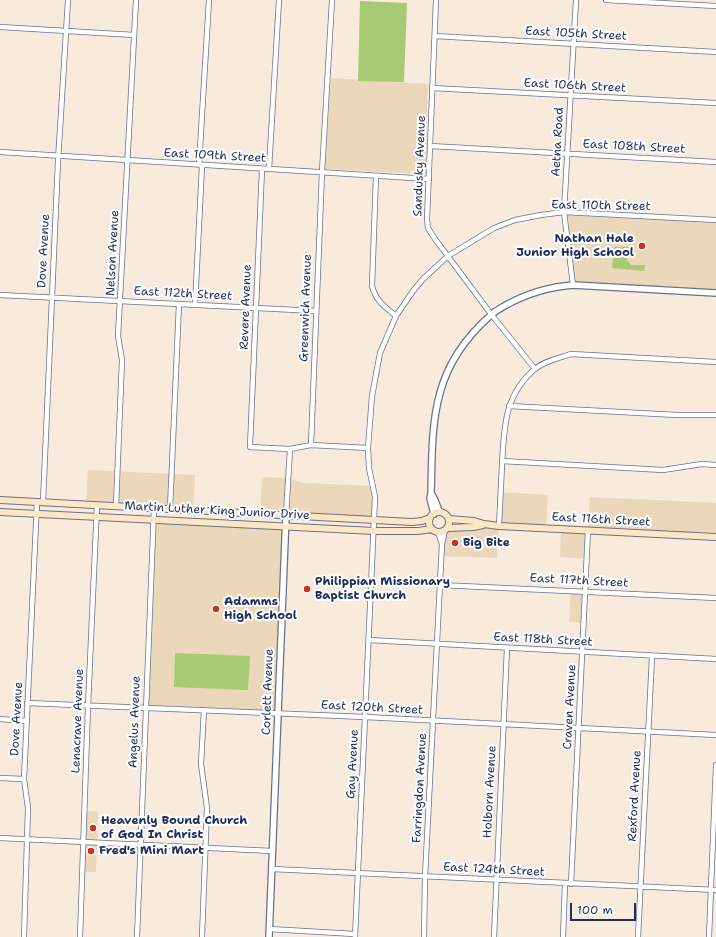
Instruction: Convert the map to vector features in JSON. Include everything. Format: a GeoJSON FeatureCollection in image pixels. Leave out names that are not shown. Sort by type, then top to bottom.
{"type":"FeatureCollection","features":[{"type":"Feature","properties":{"kind":"main road","name":"Martin Luther King Junior Drive"},"geometry":{"type":"LineString","coordinates":[[0,500],[412,522],[422,521],[434,515]]}},
{"type":"Feature","properties":{"kind":"main road","name":"Martin Luther King Junior Drive"},"geometry":{"type":"LineString","coordinates":[[0,512],[374,531],[418,531],[432,529]]}},
{"type":"Feature","properties":{"kind":"main road"},"geometry":{"type":"LineString","coordinates":[[445,514],[449,519],[447,529],[438,532],[432,529],[429,523],[434,515],[445,514]]}},
{"type":"Feature","properties":{"kind":"main road","name":"East 116th Street"},"geometry":{"type":"LineString","coordinates":[[449,519],[474,521],[499,526],[716,537]]}},
{"type":"Feature","properties":{"kind":"main road","name":"East 116th Street"},"geometry":{"type":"LineString","coordinates":[[447,529],[474,527],[484,524]]}},
{"type":"Feature","properties":{"kind":"street","name":"Dove Avenue"},"geometry":{"type":"LineString","coordinates":[[24,937],[28,808],[24,779],[26,720],[37,514],[40,502],[58,156],[68,0]]}},
{"type":"Feature","properties":{"kind":"street","name":"Nelson Avenue"},"geometry":{"type":"LineString","coordinates":[[116,506],[122,360],[118,336],[136,0]]}},
{"type":"Feature","properties":{"kind":"street"},"geometry":{"type":"LineString","coordinates":[[195,305],[209,0]]}},
{"type":"Feature","properties":{"kind":"street"},"geometry":{"type":"LineString","coordinates":[[269,169],[279,0]]}},
{"type":"Feature","properties":{"kind":"street","name":"Greenwich Avenue"},"geometry":{"type":"LineString","coordinates":[[311,445],[322,172],[332,0]]}},
{"type":"Feature","properties":{"kind":"street","name":"Sandusky Avenue"},"geometry":{"type":"LineString","coordinates":[[436,0],[427,219],[428,228],[491,314],[535,369]]}},
{"type":"Feature","properties":{"kind":"street","name":"Aetna Road"},"geometry":{"type":"LineString","coordinates":[[573,285],[564,212],[576,0]]}},
{"type":"Feature","properties":{"kind":"street"},"geometry":{"type":"LineString","coordinates":[[606,0],[716,6]]}},
{"type":"Feature","properties":{"kind":"street"},"geometry":{"type":"LineString","coordinates":[[0,27],[134,35]]}},
{"type":"Feature","properties":{"kind":"street","name":"East 105th Street"},"geometry":{"type":"LineString","coordinates":[[435,36],[716,52]]}},
{"type":"Feature","properties":{"kind":"street","name":"East 106th Street"},"geometry":{"type":"LineString","coordinates":[[432,88],[716,103]]}},
{"type":"Feature","properties":{"kind":"street","name":"East 108th Street"},"geometry":{"type":"LineString","coordinates":[[430,146],[716,162]]}},
{"type":"Feature","properties":{"kind":"street","name":"East 109th Street"},"geometry":{"type":"LineString","coordinates":[[0,152],[429,179]]}},
{"type":"Feature","properties":{"kind":"street","name":"Revere Avenue"},"geometry":{"type":"LineString","coordinates":[[262,169],[250,447],[290,449]]}},
{"type":"Feature","properties":{"kind":"street"},"geometry":{"type":"LineString","coordinates":[[376,176],[372,286],[375,296],[383,306],[396,316]]}},
{"type":"Feature","properties":{"kind":"street","name":"East 110th Street"},"geometry":{"type":"LineString","coordinates":[[396,316],[423,279],[448,256],[494,228],[516,220],[564,212],[716,220]]}},
{"type":"Feature","properties":{"kind":"street"},"geometry":{"type":"LineString","coordinates":[[434,515],[434,497],[431,494],[434,421],[440,393],[452,361],[465,342],[491,314],[520,298],[540,290],[556,286],[573,285],[716,293]]}},
{"type":"Feature","properties":{"kind":"street","name":"East 112th Street"},"geometry":{"type":"LineString","coordinates":[[0,295],[316,311]]}},
{"type":"Feature","properties":{"kind":"street"},"geometry":{"type":"LineString","coordinates":[[170,509],[179,304]]}},
{"type":"Feature","properties":{"kind":"street","name":"Gay Avenue"},"geometry":{"type":"LineString","coordinates":[[355,935],[375,496],[369,468],[368,448],[374,377],[380,354],[396,316]]}},
{"type":"Feature","properties":{"kind":"street"},"geometry":{"type":"LineString","coordinates":[[499,526],[504,427],[514,393],[535,369],[556,358],[571,354],[716,362]]}},
{"type":"Feature","properties":{"kind":"street"},"geometry":{"type":"LineString","coordinates":[[509,406],[677,415],[716,415]]}},
{"type":"Feature","properties":{"kind":"street"},"geometry":{"type":"LineString","coordinates":[[290,449],[311,445],[368,448]]}},
{"type":"Feature","properties":{"kind":"street","name":"Corlett Avenue"},"geometry":{"type":"LineString","coordinates":[[269,937],[290,449]]}},
{"type":"Feature","properties":{"kind":"street"},"geometry":{"type":"LineString","coordinates":[[502,462],[664,470],[702,464],[716,464]]}},
{"type":"Feature","properties":{"kind":"street","name":"Lenacrave Avenue"},"geometry":{"type":"LineString","coordinates":[[80,937],[97,505]]}},
{"type":"Feature","properties":{"kind":"street","name":"Angelus Avenue"},"geometry":{"type":"LineString","coordinates":[[137,937],[154,508]]}},
{"type":"Feature","properties":{"kind":"street","name":"Farringdon Avenue"},"geometry":{"type":"LineString","coordinates":[[424,937],[425,877],[442,544],[447,529]]}},
{"type":"Feature","properties":{"kind":"street","name":"Craven Avenue"},"geometry":{"type":"LineString","coordinates":[[571,884],[588,530]]}},
{"type":"Feature","properties":{"kind":"street","name":"Farringdon Avenue"},"geometry":{"type":"LineString","coordinates":[[438,532],[442,544]]}},
{"type":"Feature","properties":{"kind":"street","name":"East 117th Street"},"geometry":{"type":"LineString","coordinates":[[440,585],[716,598]]}},
{"type":"Feature","properties":{"kind":"street","name":"East 118th Street"},"geometry":{"type":"LineString","coordinates":[[369,640],[652,657],[716,659]]}},
{"type":"Feature","properties":{"kind":"street","name":"Holborn Avenue"},"geometry":{"type":"LineString","coordinates":[[494,937],[507,648]]}},
{"type":"Feature","properties":{"kind":"street","name":"Rexford Avenue"},"geometry":{"type":"LineString","coordinates":[[638,937],[652,657]]}},
{"type":"Feature","properties":{"kind":"street","name":"East 120th Street"},"geometry":{"type":"LineString","coordinates":[[27,703],[365,717],[716,736]]}},
{"type":"Feature","properties":{"kind":"street"},"geometry":{"type":"LineString","coordinates":[[202,937],[207,808],[201,764],[204,710]]}},
{"type":"Feature","properties":{"kind":"street"},"geometry":{"type":"LineString","coordinates":[[0,719],[26,720]]}},
{"type":"Feature","properties":{"kind":"street"},"geometry":{"type":"LineString","coordinates":[[708,937],[713,890],[716,765]]}},
{"type":"Feature","properties":{"kind":"street"},"geometry":{"type":"LineString","coordinates":[[0,778],[24,779]]}},
{"type":"Feature","properties":{"kind":"street"},"geometry":{"type":"LineString","coordinates":[[0,838],[272,851]]}},
{"type":"Feature","properties":{"kind":"street","name":"East 124th Street"},"geometry":{"type":"LineString","coordinates":[[272,869],[713,890]]}},
{"type":"Feature","properties":{"kind":"street"},"geometry":{"type":"LineString","coordinates":[[563,937],[565,884]]}},
{"type":"Feature","properties":{"kind":"street"},"geometry":{"type":"LineString","coordinates":[[269,929],[355,935]]}},
{"type":"Feature","properties":{"kind":"shaded area"},"geometry":{"type":"Polygon","coordinates":[[[331,78],[428,84],[426,174],[325,169],[331,78]]]}},
{"type":"Feature","properties":{"kind":"shaded area","name":"Nathan Hale Junior High School"},"geometry":{"type":"Polygon","coordinates":[[[564,212],[716,220],[716,293],[573,285],[564,212]]]}},
{"type":"Feature","properties":{"kind":"shaded area"},"geometry":{"type":"Polygon","coordinates":[[[88,470],[195,475],[193,510],[86,504],[88,470]]]}},
{"type":"Feature","properties":{"kind":"shaded area"},"geometry":{"type":"Polygon","coordinates":[[[262,477],[288,478],[304,483],[373,486],[374,519],[260,514],[262,477]]]}},
{"type":"Feature","properties":{"kind":"shaded area"},"geometry":{"type":"Polygon","coordinates":[[[501,492],[548,495],[546,528],[499,526],[501,492]]]}},
{"type":"Feature","properties":{"kind":"shaded area"},"geometry":{"type":"Polygon","coordinates":[[[590,497],[716,503],[716,537],[588,530],[590,497]]]}},
{"type":"Feature","properties":{"kind":"shaded area","name":"Adamms High School"},"geometry":{"type":"Polygon","coordinates":[[[153,519],[286,526],[278,714],[145,708],[153,519]]]}},
{"type":"Feature","properties":{"kind":"shaded area"},"geometry":{"type":"Polygon","coordinates":[[[499,526],[497,558],[442,556],[445,530],[499,526]]]}},
{"type":"Feature","properties":{"kind":"shaded area"},"geometry":{"type":"Polygon","coordinates":[[[561,529],[588,530],[587,559],[560,557],[561,529]]]}},
{"type":"Feature","properties":{"kind":"shaded area"},"geometry":{"type":"Polygon","coordinates":[[[571,590],[585,591],[584,623],[569,622],[571,590]]]}},
{"type":"Feature","properties":{"kind":"shaded area"},"geometry":{"type":"Polygon","coordinates":[[[84,811],[98,812],[96,872],[82,872],[84,811]]]}},
{"type":"Feature","properties":{"kind":"green space"},"geometry":{"type":"Polygon","coordinates":[[[360,1],[407,3],[404,82],[358,81],[360,1]]]}},
{"type":"Feature","properties":{"kind":"green space"},"geometry":{"type":"Polygon","coordinates":[[[614,247],[629,247],[627,260],[631,265],[645,265],[644,271],[612,268],[614,247]]]}},
{"type":"Feature","properties":{"kind":"green space"},"geometry":{"type":"Polygon","coordinates":[[[175,653],[250,656],[248,690],[174,687],[175,653]]]}},
{"type":"Feature","properties":{"kind":"place","name":"Nathan Hale Junior High School"},"geometry":{"type":"Point","coordinates":[642,246]}},
{"type":"Feature","properties":{"kind":"place","name":"Big Bite"},"geometry":{"type":"Point","coordinates":[455,543]}},
{"type":"Feature","properties":{"kind":"place","name":"Philippian Missionary Baptist Church"},"geometry":{"type":"Point","coordinates":[307,589]}},
{"type":"Feature","properties":{"kind":"place","name":"Adamms High School"},"geometry":{"type":"Point","coordinates":[216,609]}},
{"type":"Feature","properties":{"kind":"place","name":"Heavenly Bound Church of God In Christ"},"geometry":{"type":"Point","coordinates":[93,828]}},
{"type":"Feature","properties":{"kind":"place","name":"Fred's Mini Mart"},"geometry":{"type":"Point","coordinates":[91,851]}}]}
